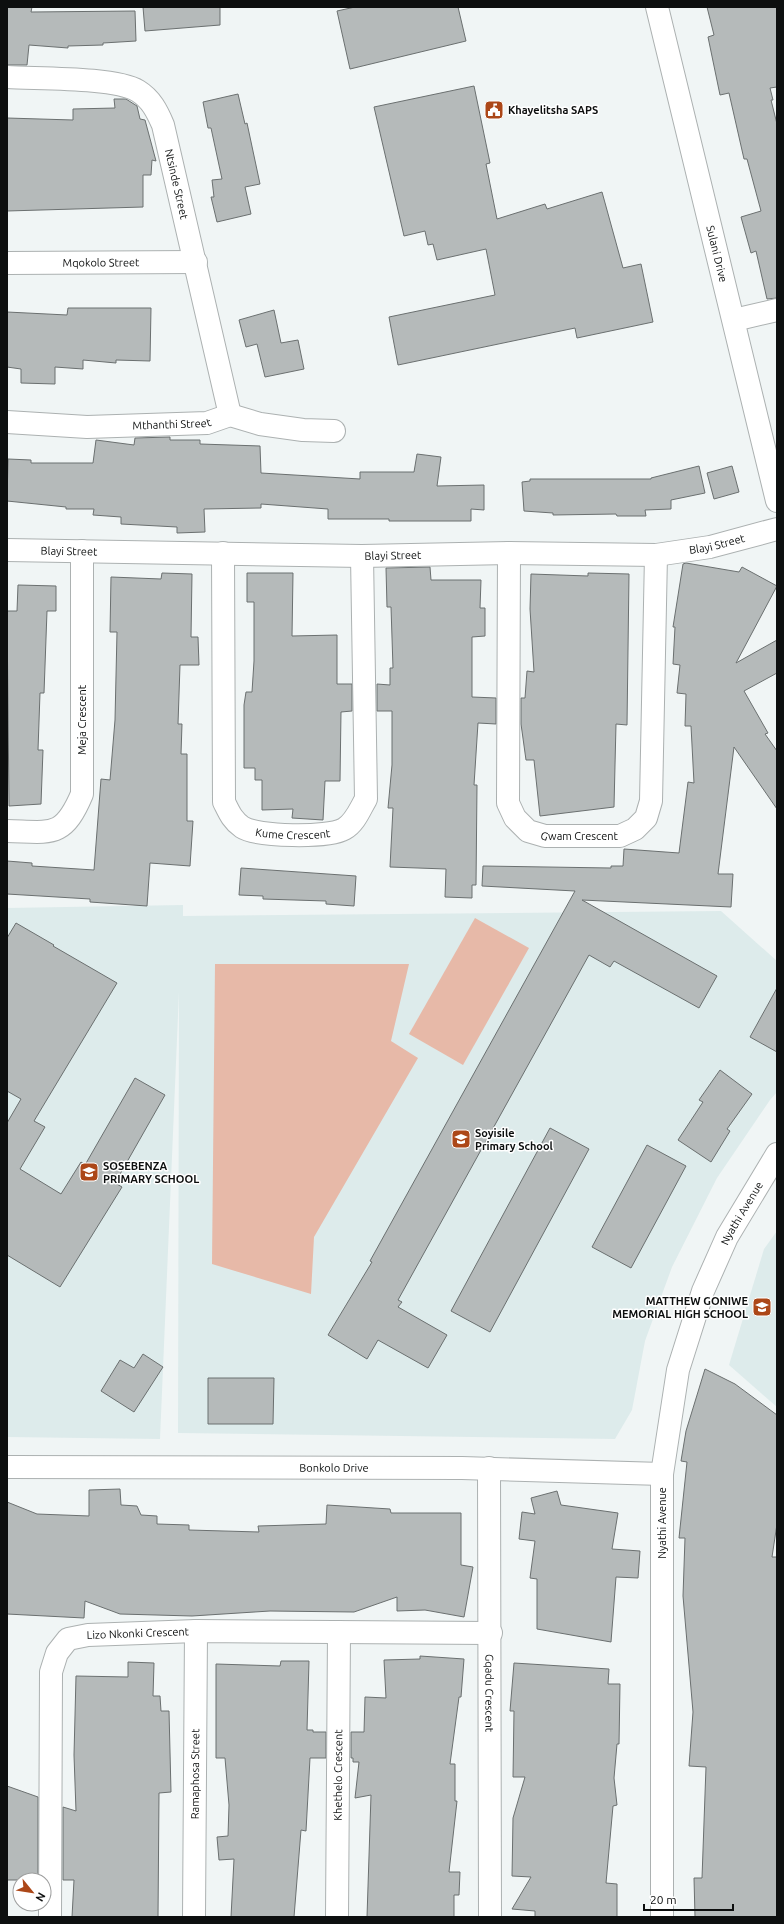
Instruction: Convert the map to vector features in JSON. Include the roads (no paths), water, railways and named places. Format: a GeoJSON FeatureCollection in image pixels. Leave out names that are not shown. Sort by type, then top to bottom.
{"type":"FeatureCollection","features":[{"type":"Feature","properties":{"kind":"street","name":"Sulani Drive"},"geometry":{"type":"LineString","coordinates":[[657,7],[777,501]]}},
{"type":"Feature","properties":{"kind":"street","name":"Ntsinde Street"},"geometry":{"type":"LineString","coordinates":[[7,77],[114,83],[138,90],[154,104],[163,125],[196,262],[230,415]]}},
{"type":"Feature","properties":{"kind":"street","name":"Mqokolo Street"},"geometry":{"type":"LineString","coordinates":[[7,263],[196,262]]}},
{"type":"Feature","properties":{"kind":"street"},"geometry":{"type":"LineString","coordinates":[[734,320],[777,310]]}},
{"type":"Feature","properties":{"kind":"street"},"geometry":{"type":"LineString","coordinates":[[230,415],[260,424],[303,430],[334,431]]}},
{"type":"Feature","properties":{"kind":"street","name":"Mthanthi Street"},"geometry":{"type":"LineString","coordinates":[[7,422],[87,427],[207,423],[230,415]]}},
{"type":"Feature","properties":{"kind":"street","name":"Blayi Street"},"geometry":{"type":"LineString","coordinates":[[7,550],[362,556],[509,553],[656,554],[710,546],[777,529]]}},
{"type":"Feature","properties":{"kind":"street","name":"Meja Crescent"},"geometry":{"type":"LineString","coordinates":[[7,831],[47,832],[62,827],[74,814],[82,794],[82,551]]}},
{"type":"Feature","properties":{"kind":"street","name":"Gwam Crescent"},"geometry":{"type":"LineString","coordinates":[[509,553],[508,803],[515,818],[528,831],[545,836],[620,836],[635,829],[646,818],[651,801],[656,554]]}},
{"type":"Feature","properties":{"kind":"street","name":"Kume Crescent"},"geometry":{"type":"LineString","coordinates":[[224,554],[224,802],[231,817],[243,828],[260,834],[327,835],[345,828],[356,818],[366,799],[362,556]]}},
{"type":"Feature","properties":{"kind":"street","name":"Nyathi Avenue"},"geometry":{"type":"LineString","coordinates":[[662,1917],[662,1474],[678,1370],[703,1291],[726,1237],[777,1154]]}},
{"type":"Feature","properties":{"kind":"street","name":"Bonkolo Drive"},"geometry":{"type":"LineString","coordinates":[[7,1467],[489,1468],[662,1474]]}},
{"type":"Feature","properties":{"kind":"street","name":"Gqadu Crescent"},"geometry":{"type":"LineString","coordinates":[[489,1468],[491,1633],[490,1917]]}},
{"type":"Feature","properties":{"kind":"street","name":"Lizo Nkonki Crescent"},"geometry":{"type":"LineString","coordinates":[[50,1917],[51,1672],[57,1653],[68,1639],[88,1635],[196,1632],[491,1633]]}},
{"type":"Feature","properties":{"kind":"street","name":"Ramaphosa Street"},"geometry":{"type":"LineString","coordinates":[[194,1917],[196,1632]]}},
{"type":"Feature","properties":{"kind":"street","name":"Khethelo Crescent"},"geometry":{"type":"LineString","coordinates":[[336,1917],[339,1632]]}},
{"type":"Feature","properties":{"kind":"place","name":"Khayelitsha SAPS"},"geometry":{"type":"Point","coordinates":[494,110]}},
{"type":"Feature","properties":{"kind":"place","name":"Soyisile Primary School"},"geometry":{"type":"Point","coordinates":[461,1139]}},
{"type":"Feature","properties":{"kind":"place","name":"SOSEBENZA PRIMARY SCHOOL"},"geometry":{"type":"Point","coordinates":[89,1172]}},
{"type":"Feature","properties":{"kind":"place","name":"MATTHEW GONIWE MEMORIAL HIGH SCHOOL"},"geometry":{"type":"Point","coordinates":[762,1307]}}]}
